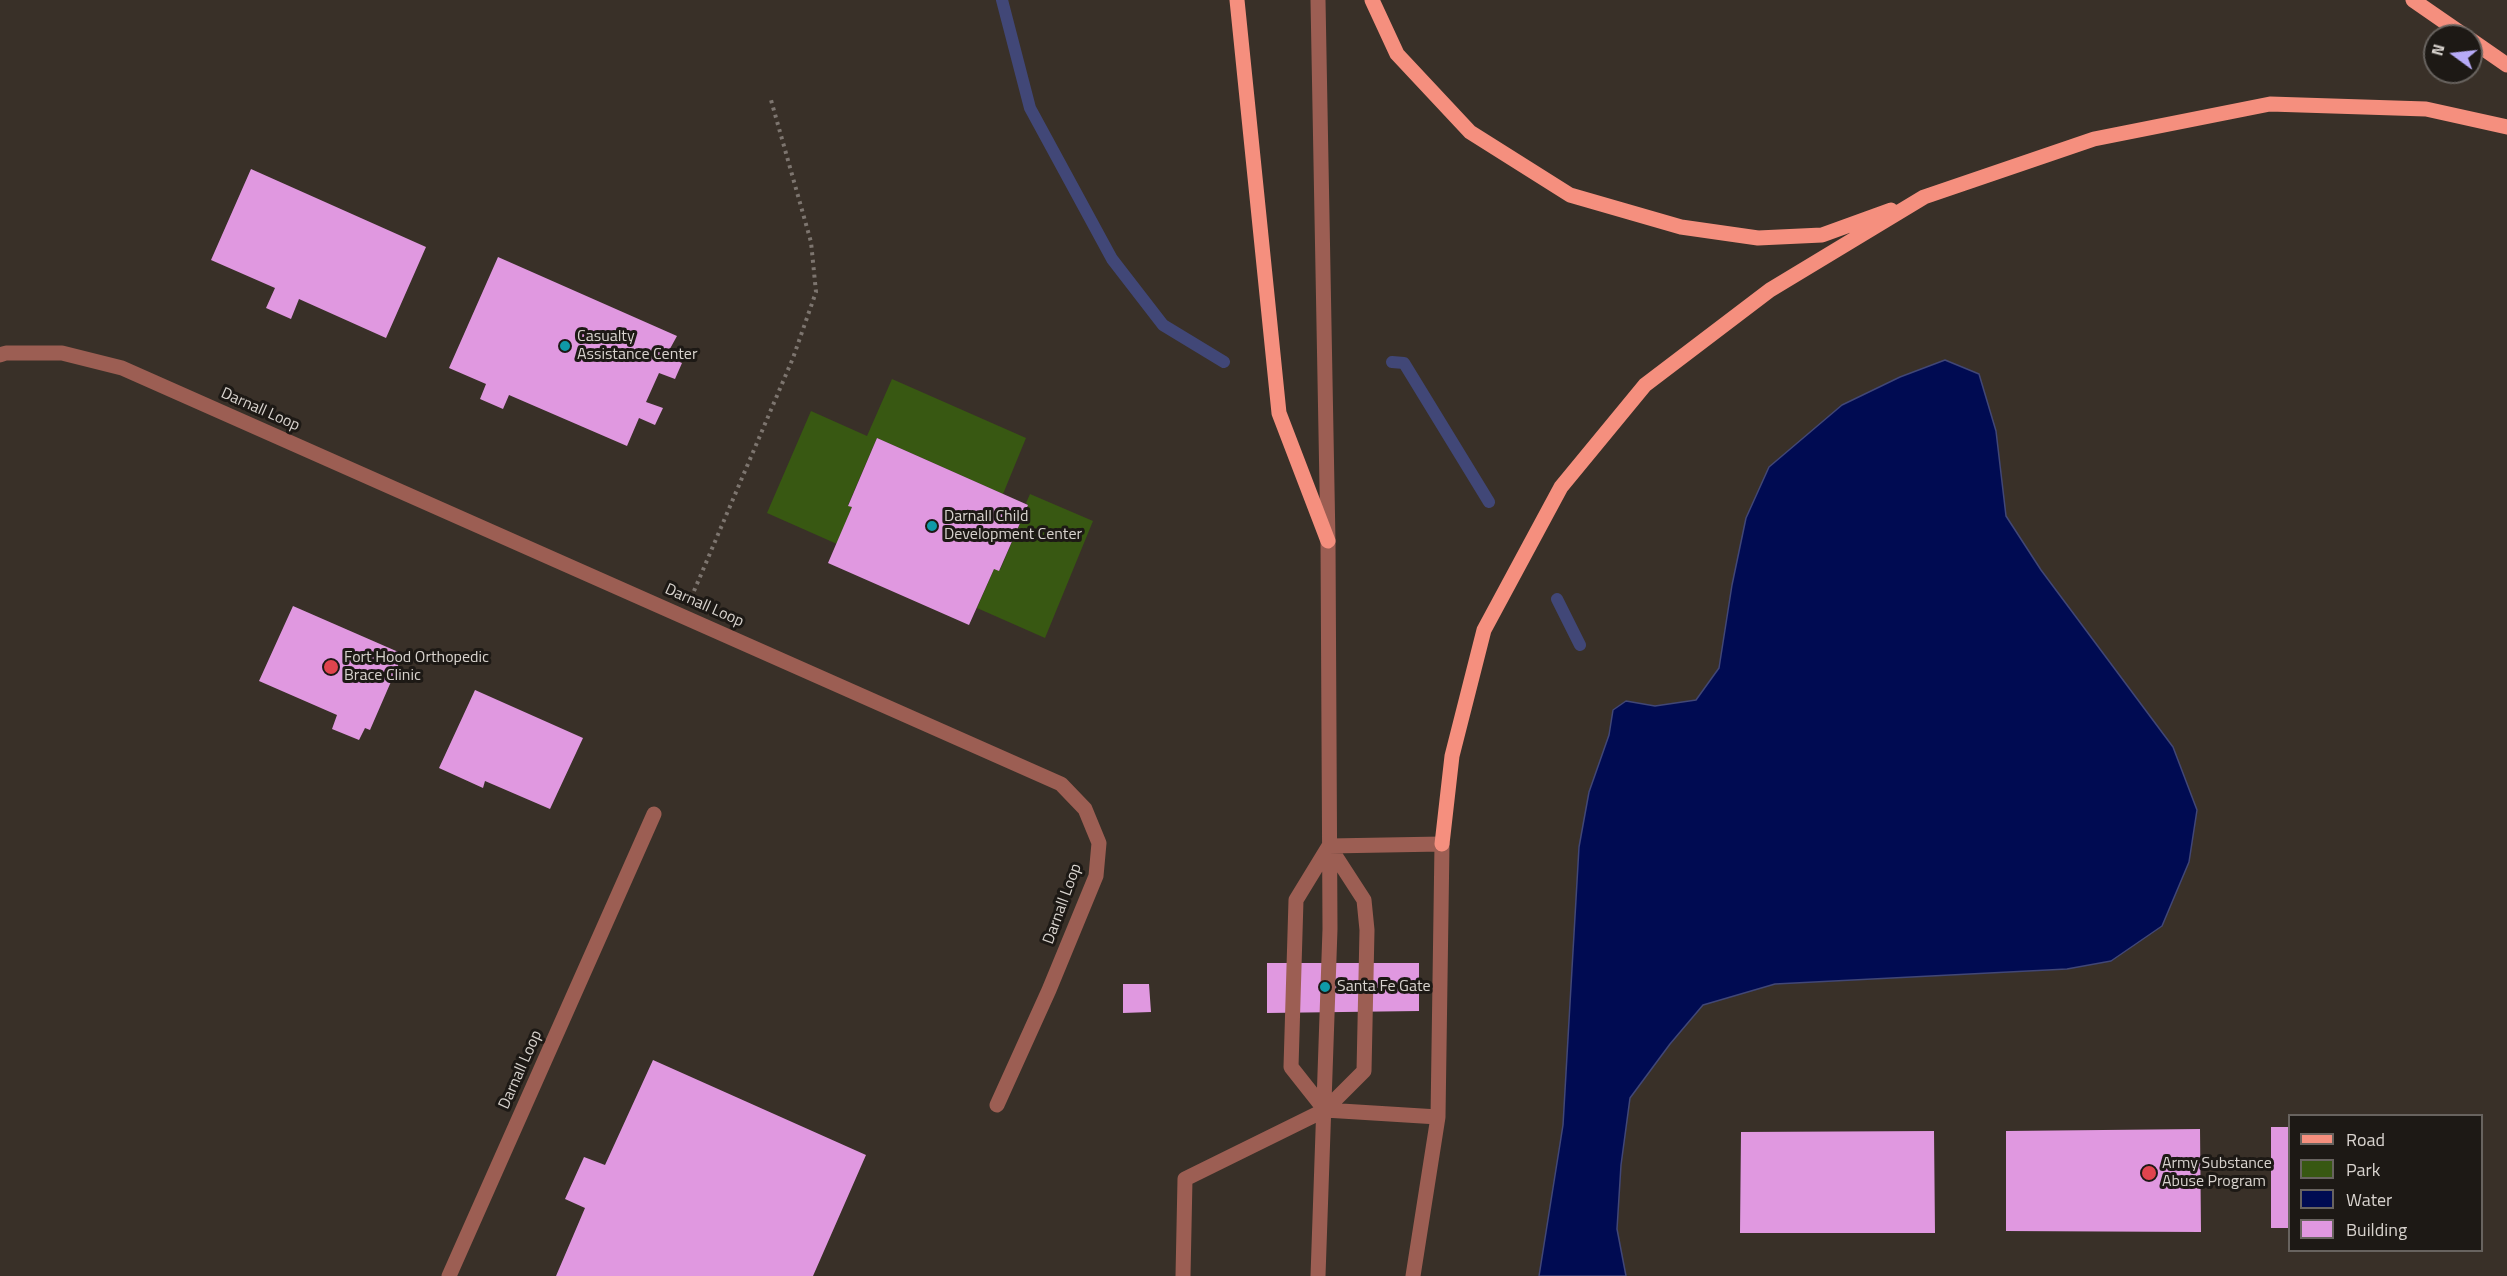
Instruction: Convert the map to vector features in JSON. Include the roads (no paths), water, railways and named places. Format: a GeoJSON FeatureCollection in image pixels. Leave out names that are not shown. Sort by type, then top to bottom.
{"type":"FeatureCollection","features":[{"type":"Feature","properties":{"kind":"main road"},"geometry":{"type":"LineString","coordinates":[[1237,0],[1279,413],[1328,542]]}},
{"type":"Feature","properties":{"kind":"main road"},"geometry":{"type":"LineString","coordinates":[[1372,0],[1397,54],[1470,132],[1570,195],[1681,228],[1758,238],[1822,235],[1924,197],[2094,139],[2270,104],[2426,109],[2507,127]]}},
{"type":"Feature","properties":{"kind":"main road"},"geometry":{"type":"LineString","coordinates":[[2413,0],[2448,24]]}},
{"type":"Feature","properties":{"kind":"main road"},"geometry":{"type":"LineString","coordinates":[[2483,48],[2507,65]]}},
{"type":"Feature","properties":{"kind":"main road"},"geometry":{"type":"LineString","coordinates":[[1442,844],[1452,756],[1484,630],[1561,487],[1645,386],[1770,291],[1924,197]]}},
{"type":"Feature","properties":{"kind":"street"},"geometry":{"type":"LineString","coordinates":[[1318,0],[1328,542],[1330,929],[1318,1276]]}},
{"type":"Feature","properties":{"kind":"street","name":"Darnall Loop"},"geometry":{"type":"LineString","coordinates":[[0,355],[6,353],[62,353],[122,368],[1061,784],[1085,809],[1099,843],[1096,876],[1049,990],[997,1105]]}},
{"type":"Feature","properties":{"kind":"street","name":"Darnall Loop"},"geometry":{"type":"LineString","coordinates":[[449,1276],[654,814]]}},
{"type":"Feature","properties":{"kind":"street"},"geometry":{"type":"LineString","coordinates":[[1329,846],[1442,844],[1438,1117],[1413,1276]]}},
{"type":"Feature","properties":{"kind":"street"},"geometry":{"type":"LineString","coordinates":[[1183,1276],[1185,1179],[1325,1110],[1364,1071],[1366,941],[1364,900],[1329,846]]}},
{"type":"Feature","properties":{"kind":"street"},"geometry":{"type":"LineString","coordinates":[[1329,846],[1296,900],[1291,1067],[1325,1110],[1438,1117]]}},
{"type":"Feature","properties":{"kind":"water"},"geometry":{"type":"Polygon","coordinates":[[[1945,360],[1979,374],[1996,431],[2006,516],[2041,570],[2173,747],[2197,810],[2189,862],[2162,926],[2111,961],[2067,969],[1775,984],[1703,1005],[1670,1044],[1630,1098],[1621,1165],[1617,1229],[1626,1276],[1539,1276],[1563,1125],[1579,847],[1589,792],[1609,735],[1613,710],[1626,701],[1655,706],[1696,700],[1719,668],[1732,585],[1746,518],[1769,467],[1842,405],[1900,377],[1945,360]]]}},
{"type":"Feature","properties":{"kind":"waterway"},"geometry":{"type":"LineString","coordinates":[[1002,0],[1030,108],[1112,259],[1163,325],[1224,362]]}},
{"type":"Feature","properties":{"kind":"waterway"},"geometry":{"type":"LineString","coordinates":[[1392,362],[1404,363],[1489,502]]}},
{"type":"Feature","properties":{"kind":"waterway"},"geometry":{"type":"LineString","coordinates":[[1557,599],[1580,645]]}},
{"type":"Feature","properties":{"kind":"place","name":"Casualty Assistance Center"},"geometry":{"type":"Point","coordinates":[565,346]}},
{"type":"Feature","properties":{"kind":"place","name":"Darnall Child Development Center"},"geometry":{"type":"Point","coordinates":[932,526]}},
{"type":"Feature","properties":{"kind":"place","name":"Fort Hood Orthopedic Brace Clinic"},"geometry":{"type":"Point","coordinates":[331,667]}},
{"type":"Feature","properties":{"kind":"place","name":"Santa Fe Gate"},"geometry":{"type":"Point","coordinates":[1325,987]}},
{"type":"Feature","properties":{"kind":"place","name":"Army Substance Abuse Program"},"geometry":{"type":"Point","coordinates":[2149,1173]}}]}
